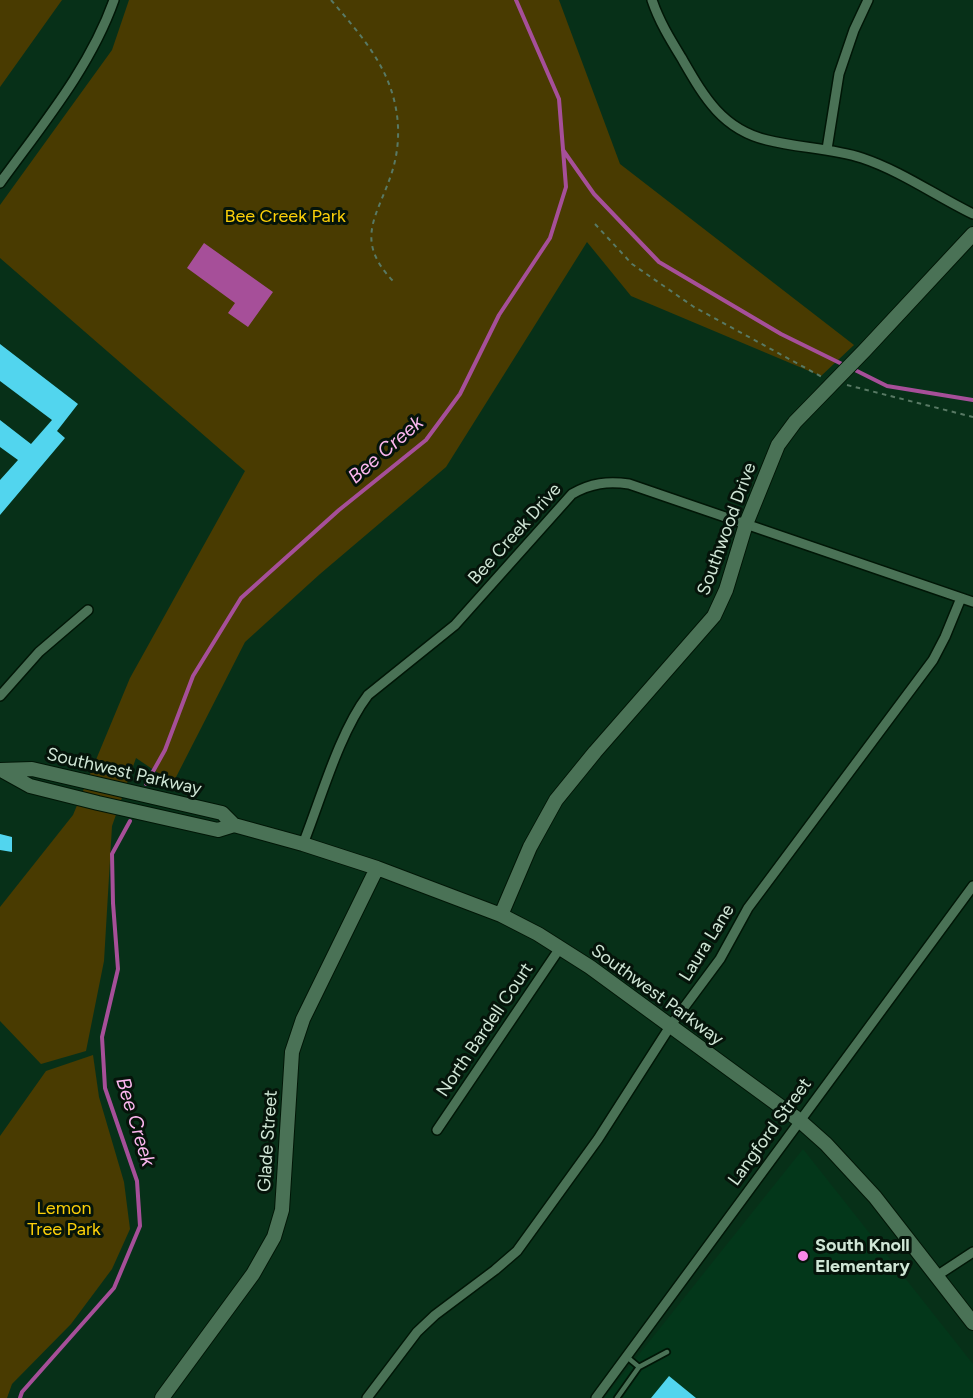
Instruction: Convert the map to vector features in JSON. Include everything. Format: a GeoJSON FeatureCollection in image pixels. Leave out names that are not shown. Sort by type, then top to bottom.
{"type":"FeatureCollection","features":[{"type":"Feature","properties":{"kind":"street"},"geometry":{"type":"LineString","coordinates":[[0,183],[74,82],[114,0]]}},
{"type":"Feature","properties":{"kind":"street"},"geometry":{"type":"LineString","coordinates":[[652,0],[657,16],[705,99],[722,117],[742,132],[767,141],[826,149],[863,158],[973,214]]}},
{"type":"Feature","properties":{"kind":"street"},"geometry":{"type":"LineString","coordinates":[[826,149],[839,74],[854,30],[868,0]]}},
{"type":"Feature","properties":{"kind":"street","name":"Southwood Drive"},"geometry":{"type":"LineString","coordinates":[[501,915],[531,847],[556,800],[714,616],[726,590],[746,524],[778,445],[827,379],[865,350],[973,234]]}},
{"type":"Feature","properties":{"kind":"street","name":"Bee Creek Drive"},"geometry":{"type":"LineString","coordinates":[[303,844],[347,730],[364,701],[455,624],[572,494],[583,488],[611,482],[629,484],[973,602]]}},
{"type":"Feature","properties":{"kind":"street","name":"Laura Lane"},"geometry":{"type":"LineString","coordinates":[[367,1398],[417,1332],[435,1315],[517,1251],[598,1139],[671,1025],[720,959],[748,908],[933,660],[961,598]]}},
{"type":"Feature","properties":{"kind":"street"},"geometry":{"type":"LineString","coordinates":[[0,696],[39,652],[88,610]]}},
{"type":"Feature","properties":{"kind":"street","name":"Southwest Parkway"},"geometry":{"type":"LineString","coordinates":[[1,771],[32,770],[222,813],[234,825],[377,868],[501,915],[560,948],[671,1025],[799,1120],[850,1168],[938,1275],[973,1323]]}},
{"type":"Feature","properties":{"kind":"street","name":"Glade Street"},"geometry":{"type":"LineString","coordinates":[[162,1398],[253,1274],[274,1237],[282,1210],[292,1052],[303,1019],[377,868]]}},
{"type":"Feature","properties":{"kind":"street","name":"Langford Street"},"geometry":{"type":"LineString","coordinates":[[596,1398],[973,886]]}},
{"type":"Feature","properties":{"kind":"street","name":"North Bardell Court"},"geometry":{"type":"LineString","coordinates":[[437,1130],[560,948]]}},
{"type":"Feature","properties":{"kind":"street"},"geometry":{"type":"LineString","coordinates":[[938,1275],[973,1252]]}},
{"type":"Feature","properties":{"kind":"lane"},"geometry":{"type":"LineString","coordinates":[[617,1398],[639,1367],[667,1352]]}},
{"type":"Feature","properties":{"kind":"lane"},"geometry":{"type":"LineString","coordinates":[[626,1356],[639,1367]]}},
{"type":"Feature","properties":{"kind":"path"},"geometry":{"type":"LineString","coordinates":[[331,0],[380,63],[389,80],[396,105],[398,147],[392,172],[375,213],[371,239],[379,262],[393,281]]}},
{"type":"Feature","properties":{"kind":"path"},"geometry":{"type":"LineString","coordinates":[[595,224],[632,264],[694,307],[827,379],[973,417]]}},
{"type":"Feature","properties":{"kind":"shaded area"},"geometry":{"type":"Polygon","coordinates":[[[204,243],[273,292],[248,327],[228,313],[235,303],[187,268],[204,243]]]}},
{"type":"Feature","properties":{"kind":"shaded area","name":"South Knoll Elementary"},"geometry":{"type":"Polygon","coordinates":[[[803,1149],[973,1364],[973,1398],[604,1398],[803,1149]]]}},
{"type":"Feature","properties":{"kind":"green space"},"geometry":{"type":"Polygon","coordinates":[[[0,0],[62,0],[0,87],[0,0]]]}},
{"type":"Feature","properties":{"kind":"green space","name":"Bee Creek Park"},"geometry":{"type":"Polygon","coordinates":[[[129,0],[559,0],[620,164],[854,345],[821,376],[631,296],[587,242],[446,467],[320,574],[245,642],[173,783],[136,758],[112,826],[104,961],[86,1051],[41,1064],[0,1021],[0,907],[73,815],[130,678],[245,471],[0,258],[0,205],[112,50],[129,0]]]}},
{"type":"Feature","properties":{"kind":"green space","name":"Lemon Tree Park"},"geometry":{"type":"Polygon","coordinates":[[[93,1055],[99,1097],[124,1182],[130,1229],[112,1269],[71,1324],[12,1384],[7,1398],[0,1398],[0,1136],[46,1071],[93,1055]]]}},
{"type":"Feature","properties":{"kind":"building"},"geometry":{"type":"Polygon","coordinates":[[[0,344],[78,404],[57,431],[65,438],[0,515],[0,480],[18,460],[0,447],[0,420],[31,444],[52,420],[0,381],[0,344]]]}},
{"type":"Feature","properties":{"kind":"building"},"geometry":{"type":"Polygon","coordinates":[[[0,834],[12,837],[12,852],[0,850],[0,834]]]}},
{"type":"Feature","properties":{"kind":"building"},"geometry":{"type":"Polygon","coordinates":[[[669,1376],[696,1398],[651,1398],[669,1376]]]}},
{"type":"Feature","properties":{"kind":"waterway","name":"Bee Creek"},"geometry":{"type":"LineString","coordinates":[[146,784],[165,750],[193,676],[241,598],[339,510],[426,440],[460,394],[499,315],[550,238],[566,187],[559,99],[516,0]]}},
{"type":"Feature","properties":{"kind":"waterway"},"geometry":{"type":"LineString","coordinates":[[563,150],[594,194],[659,262],[781,334],[846,366]]}},
{"type":"Feature","properties":{"kind":"waterway"},"geometry":{"type":"LineString","coordinates":[[853,369],[887,386],[973,400]]}},
{"type":"Feature","properties":{"kind":"waterway","name":"Bee Creek"},"geometry":{"type":"LineString","coordinates":[[20,1398],[22,1392],[114,1288],[140,1226],[137,1181],[105,1088],[102,1037],[118,969],[112,854],[130,821]]}},
{"type":"Feature","properties":{"kind":"place","name":"South Knoll Elementary"},"geometry":{"type":"Point","coordinates":[803,1256]}}]}
